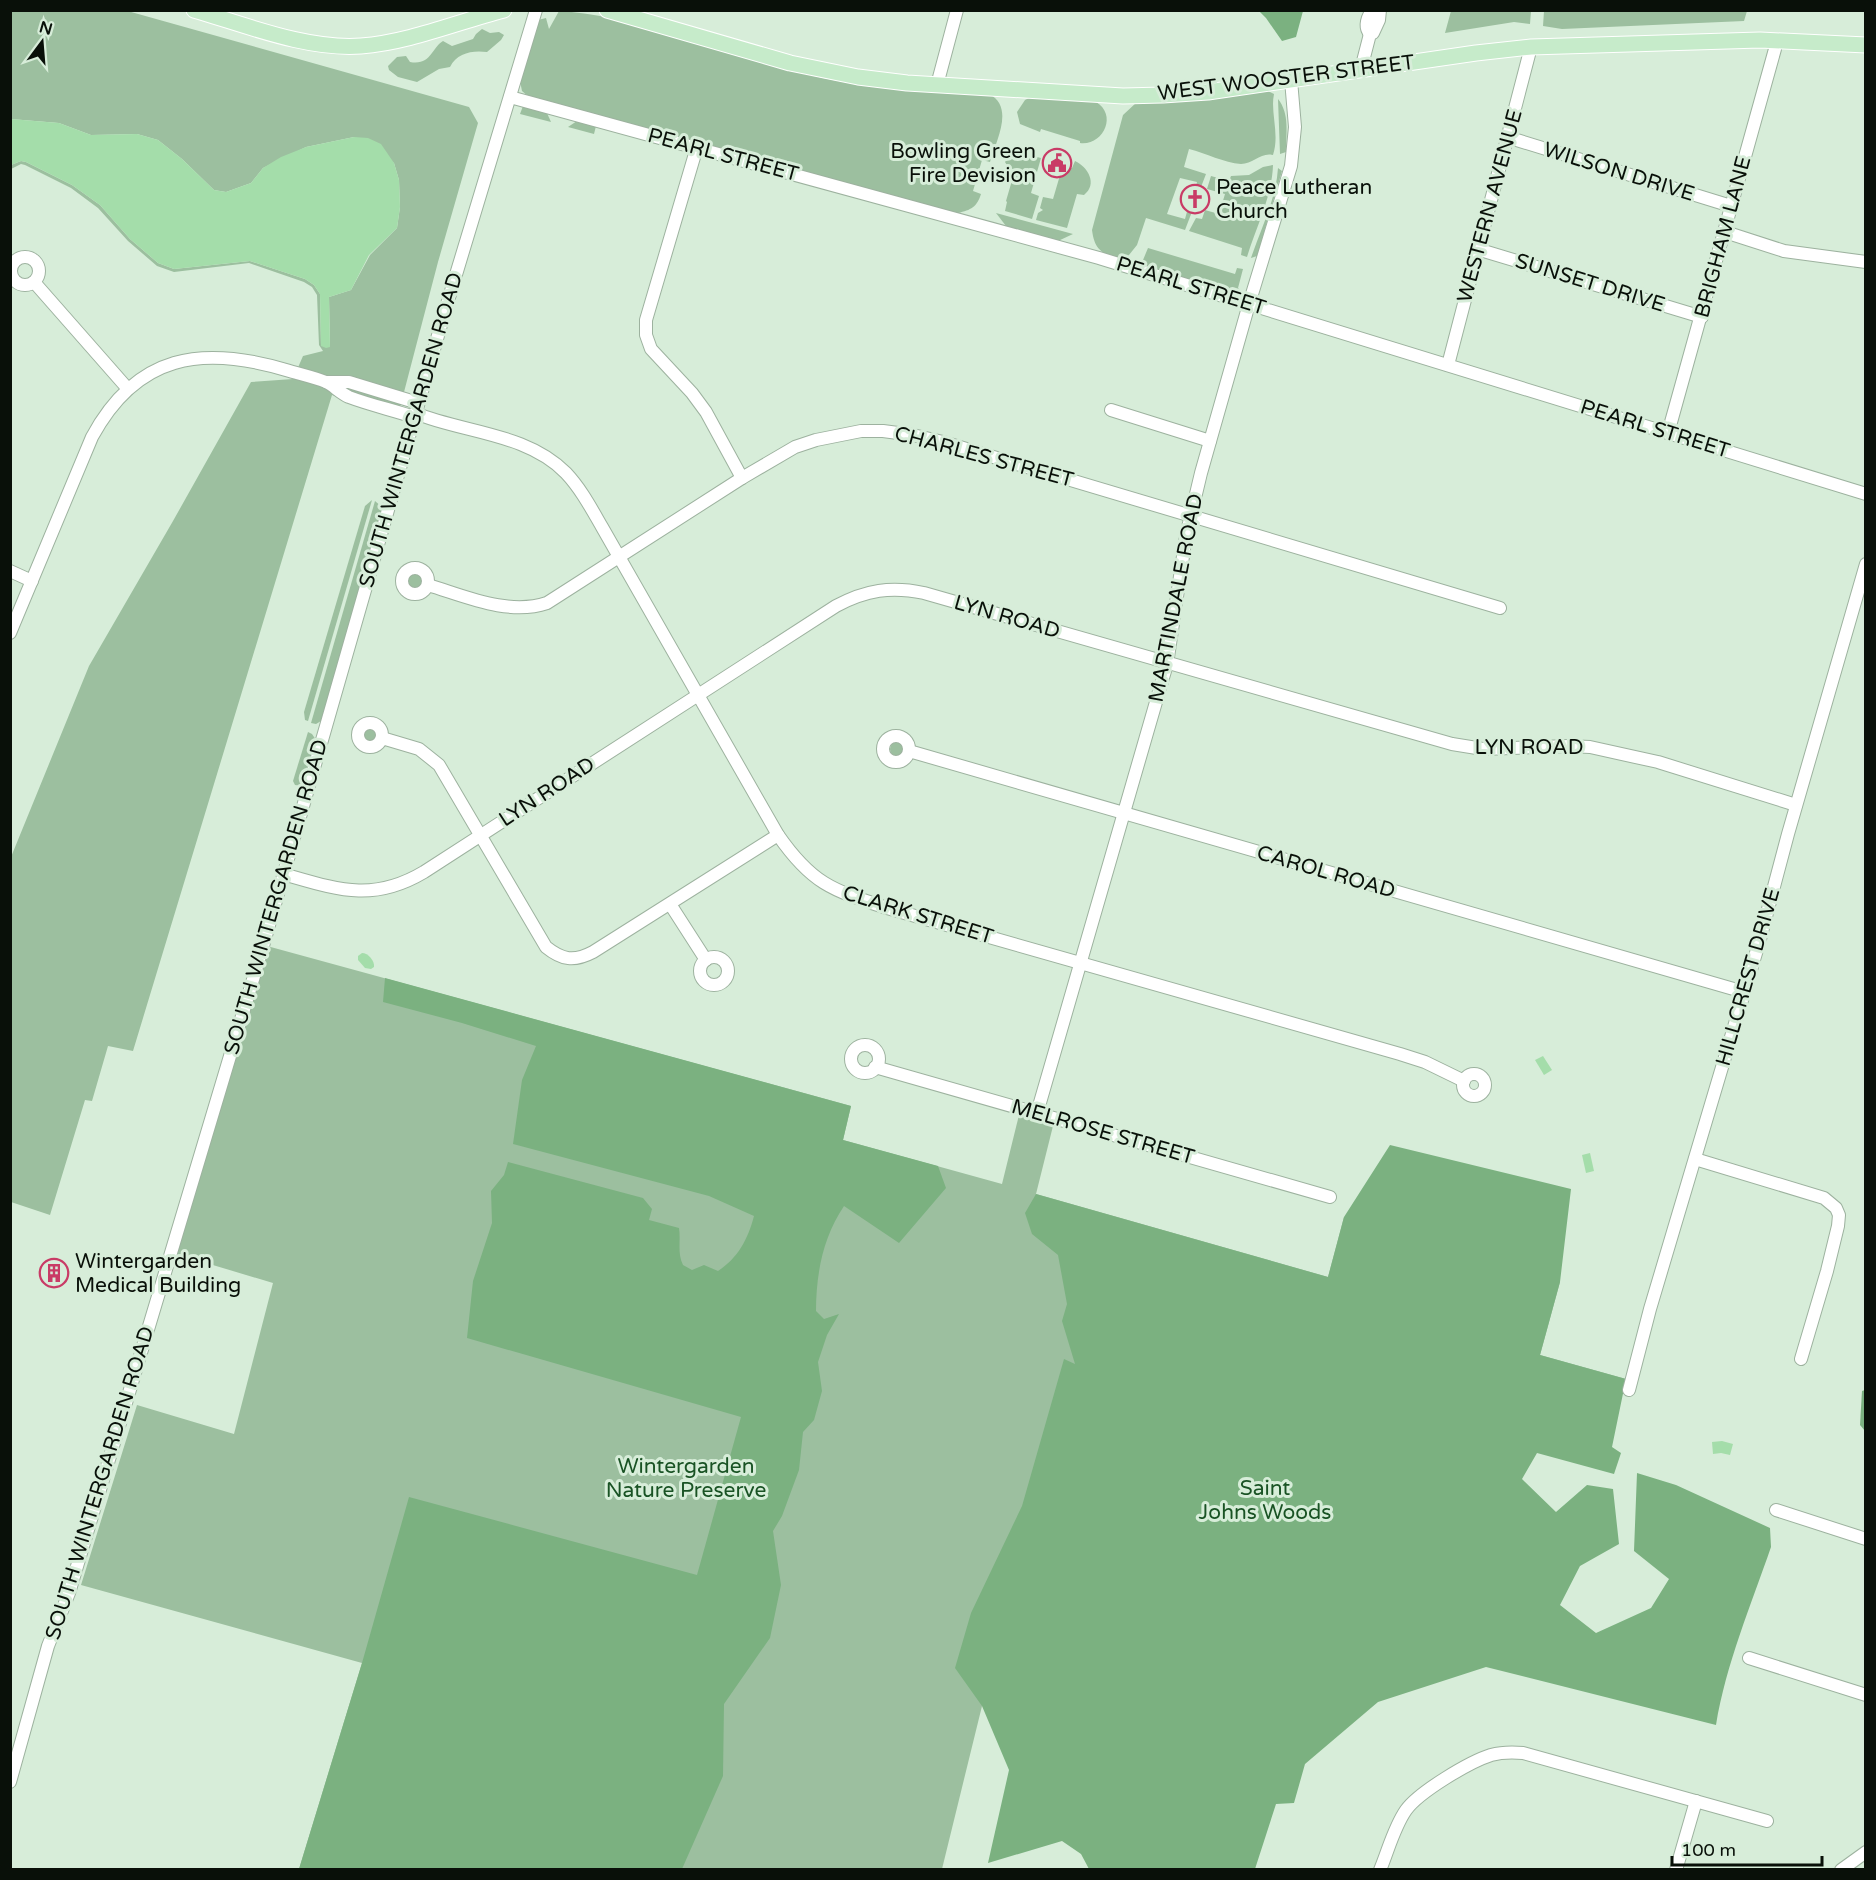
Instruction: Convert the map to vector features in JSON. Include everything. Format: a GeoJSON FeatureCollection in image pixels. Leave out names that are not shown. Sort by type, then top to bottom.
{"type":"FeatureCollection","features":[{"type":"Feature","properties":{"kind":"main road"},"geometry":{"type":"LineString","coordinates":[[194,10],[294,39],[322,45],[360,46],[382,43],[504,10]]}},
{"type":"Feature","properties":{"kind":"main road","name":"WEST WOOSTER STREET"},"geometry":{"type":"LineString","coordinates":[[606,10],[790,63],[858,77],[1123,96],[1208,92],[1532,47],[1774,40],[1866,45]]}},
{"type":"Feature","properties":{"kind":"street","name":"SOUTH WINTERGARDEN ROAD"},"geometry":{"type":"LineString","coordinates":[[10,1782],[48,1646],[72,1582],[283,874],[416,411],[536,10]]}},
{"type":"Feature","properties":{"kind":"street"},"geometry":{"type":"LineString","coordinates":[[937,84],[957,10]]}},
{"type":"Feature","properties":{"kind":"street"},"geometry":{"type":"LineString","coordinates":[[1370,34],[1367,22],[1372,10]]}},
{"type":"Feature","properties":{"kind":"street"},"geometry":{"type":"LineString","coordinates":[[1361,69],[1370,34],[1373,33],[1379,20],[1380,10]]}},
{"type":"Feature","properties":{"kind":"street","name":"BRIGHAM LANE"},"geometry":{"type":"LineString","coordinates":[[1668,434],[1775,49],[1774,40]]}},
{"type":"Feature","properties":{"kind":"street","name":"WESTERN AVENUE"},"geometry":{"type":"LineString","coordinates":[[1448,365],[1532,47]]}},
{"type":"Feature","properties":{"kind":"street","name":"MARTINDALE ROAD"},"geometry":{"type":"LineString","coordinates":[[1037,1113],[1167,664],[1191,515],[1249,304],[1292,166],[1295,127],[1291,80]]}},
{"type":"Feature","properties":{"kind":"street","name":"PEARL STREET"},"geometry":{"type":"LineString","coordinates":[[510,97],[1088,255],[1866,494]]}},
{"type":"Feature","properties":{"kind":"street","name":"WILSON DRIVE"},"geometry":{"type":"LineString","coordinates":[[1507,137],[1731,206]]}},
{"type":"Feature","properties":{"kind":"street"},"geometry":{"type":"LineString","coordinates":[[697,147],[646,320],[646,335],[651,349],[677,375],[706,412],[742,478]]}},
{"type":"Feature","properties":{"kind":"street"},"geometry":{"type":"LineString","coordinates":[[1725,232],[1784,251],[1866,262]]}},
{"type":"Feature","properties":{"kind":"street","name":"SUNSET DRIVE"},"geometry":{"type":"LineString","coordinates":[[1477,249],[1702,317]]}},
{"type":"Feature","properties":{"kind":"street"},"geometry":{"type":"LineString","coordinates":[[34,282],[128,388]]}},
{"type":"Feature","properties":{"kind":"street","name":"CLARK STREET"},"geometry":{"type":"LineString","coordinates":[[10,633],[92,437],[112,405],[128,388],[166,366],[195,358],[209,357],[247,360],[326,382],[347,396],[416,411],[527,448],[553,462],[574,483],[587,501],[778,835],[804,869],[828,886],[847,895],[1081,964],[1400,1054],[1425,1062],[1464,1081]]}},
{"type":"Feature","properties":{"kind":"street"},"geometry":{"type":"LineString","coordinates":[[1111,410],[1210,441]]}},
{"type":"Feature","properties":{"kind":"street","name":"CHARLES STREET"},"geometry":{"type":"LineString","coordinates":[[428,585],[494,604],[509,607],[532,607],[559,596],[775,458],[816,440],[861,431],[884,431],[943,442],[1463,599],[1500,608]]}},
{"type":"Feature","properties":{"kind":"street","name":"HILLCREST DRIVE"},"geometry":{"type":"LineString","coordinates":[[1629,1390],[1866,564]]}},
{"type":"Feature","properties":{"kind":"street"},"geometry":{"type":"LineString","coordinates":[[10,572],[32,580]]}},
{"type":"Feature","properties":{"kind":"street","name":"LYN ROAD"},"geometry":{"type":"LineString","coordinates":[[283,874],[355,892],[385,889],[419,874],[836,606],[864,593],[886,589],[924,593],[1452,744],[1483,749],[1590,747],[1658,762],[1796,805]]}},
{"type":"Feature","properties":{"kind":"street"},"geometry":{"type":"LineString","coordinates":[[382,738],[413,747],[434,759],[447,775],[546,947],[561,957],[576,959],[584,957],[778,835]]}},
{"type":"Feature","properties":{"kind":"street","name":"CAROL ROAD"},"geometry":{"type":"LineString","coordinates":[[909,751],[1744,992]]}},
{"type":"Feature","properties":{"kind":"street"},"geometry":{"type":"LineString","coordinates":[[670,904],[706,960]]}},
{"type":"Feature","properties":{"kind":"street","name":"MELROSE STREET"},"geometry":{"type":"LineString","coordinates":[[875,1068],[1330,1197]]}},
{"type":"Feature","properties":{"kind":"street"},"geometry":{"type":"LineString","coordinates":[[1695,1159],[1824,1198],[1836,1208],[1839,1215],[1835,1237],[1801,1359]]}},
{"type":"Feature","properties":{"kind":"street"},"geometry":{"type":"LineString","coordinates":[[1776,1510],[1866,1539]]}},
{"type":"Feature","properties":{"kind":"street"},"geometry":{"type":"LineString","coordinates":[[1749,1658],[1866,1695]]}},
{"type":"Feature","properties":{"kind":"street"},"geometry":{"type":"LineString","coordinates":[[1380,1869],[1404,1813],[1411,1804],[1430,1789],[1476,1762],[1499,1753],[1523,1753],[1767,1821]]}},
{"type":"Feature","properties":{"kind":"street"},"geometry":{"type":"LineString","coordinates":[[1676,1869],[1695,1801]]}},
{"type":"Feature","properties":{"kind":"street"},"geometry":{"type":"LineString","coordinates":[[1841,1869],[1866,1852]]}},
{"type":"Feature","properties":{"kind":"green space"},"geometry":{"type":"Polygon","coordinates":[[[124,10],[469,107],[478,123],[438,262],[398,415],[332,395],[133,1051],[108,1046],[92,1101],[85,1100],[50,1215],[11,1202],[11,857],[89,666],[251,382],[293,379],[303,356],[323,351],[319,345],[317,295],[312,287],[304,282],[249,263],[174,272],[157,266],[128,241],[98,208],[71,188],[25,165],[21,164],[11,169],[11,165],[21,161],[26,162],[72,185],[100,205],[130,239],[158,263],[174,269],[250,261],[305,279],[314,285],[320,294],[321,345],[330,346],[329,297],[351,290],[370,255],[397,228],[400,207],[399,180],[394,163],[354,137],[306,147],[263,168],[251,183],[226,192],[214,190],[182,159],[158,140],[137,134],[91,135],[59,123],[11,119],[11,11],[124,10]]]}},
{"type":"Feature","properties":{"kind":"green space"},"geometry":{"type":"Polygon","coordinates":[[[1544,10],[1747,11],[1744,21],[1562,29],[1543,26],[1544,10]]]}},
{"type":"Feature","properties":{"kind":"green space"},"geometry":{"type":"Polygon","coordinates":[[[559,11],[590,14],[654,28],[781,67],[833,80],[900,89],[989,94],[997,100],[1001,107],[1002,125],[990,162],[982,160],[973,191],[981,194],[978,202],[967,211],[958,213],[529,97],[522,91],[520,81],[538,20],[546,18],[549,29],[559,11]]]}},
{"type":"Feature","properties":{"kind":"green space"},"geometry":{"type":"Polygon","coordinates":[[[1259,11],[1303,11],[1296,37],[1282,41],[1259,11]]]}},
{"type":"Feature","properties":{"kind":"green space"},"geometry":{"type":"Polygon","coordinates":[[[1451,11],[1531,11],[1530,24],[1514,22],[1445,33],[1451,11]]]}},
{"type":"Feature","properties":{"kind":"green space"},"geometry":{"type":"Polygon","coordinates":[[[482,29],[504,35],[487,52],[461,56],[450,67],[439,69],[417,82],[398,77],[389,70],[388,66],[397,57],[406,56],[410,62],[422,61],[427,59],[443,41],[452,46],[473,39],[482,29]]]}},
{"type":"Feature","properties":{"kind":"green space"},"geometry":{"type":"Polygon","coordinates":[[[1266,90],[1274,94],[1276,139],[1273,155],[1265,155],[1241,164],[1189,149],[1184,167],[1206,174],[1201,187],[1196,186],[1197,182],[1180,178],[1167,214],[1185,219],[1188,208],[1193,209],[1185,230],[1146,218],[1137,245],[1125,260],[1106,254],[1098,248],[1092,230],[1123,115],[1137,102],[1266,90]]]}},
{"type":"Feature","properties":{"kind":"green space"},"geometry":{"type":"Polygon","coordinates":[[[1033,96],[1076,98],[1096,102],[1106,114],[1105,128],[1095,140],[1080,143],[1080,141],[1041,129],[1040,132],[1020,124],[1017,112],[1025,100],[1033,96]]]}},
{"type":"Feature","properties":{"kind":"green space"},"geometry":{"type":"Polygon","coordinates":[[[1278,99],[1284,111],[1286,124],[1286,152],[1280,154],[1278,99]]]}},
{"type":"Feature","properties":{"kind":"green space"},"geometry":{"type":"Polygon","coordinates":[[[523,106],[547,113],[551,122],[520,114],[523,106]]]}},
{"type":"Feature","properties":{"kind":"green space"},"geometry":{"type":"Polygon","coordinates":[[[577,121],[596,126],[594,134],[568,127],[577,121]]]}},
{"type":"Feature","properties":{"kind":"green space"},"geometry":{"type":"Polygon","coordinates":[[[1025,147],[1035,148],[1033,156],[1041,158],[1031,193],[1039,196],[1032,219],[1005,211],[1015,170],[1008,167],[1005,162],[1013,152],[1025,147]]]}},
{"type":"Feature","properties":{"kind":"green space"},"geometry":{"type":"Polygon","coordinates":[[[1075,161],[1084,167],[1091,181],[1084,195],[1077,194],[1067,228],[1036,220],[1038,213],[1043,210],[1040,208],[1043,197],[1053,199],[1063,165],[1072,168],[1075,161]]]}},
{"type":"Feature","properties":{"kind":"green space"},"geometry":{"type":"Polygon","coordinates":[[[1273,165],[1267,200],[1247,257],[1241,255],[1242,248],[1189,231],[1196,218],[1202,219],[1205,210],[1219,214],[1225,194],[1207,189],[1211,176],[1229,181],[1231,176],[1249,175],[1263,167],[1273,165]]]}},
{"type":"Feature","properties":{"kind":"green space"},"geometry":{"type":"Polygon","coordinates":[[[1278,168],[1282,171],[1257,256],[1251,258],[1271,203],[1278,168]]]}},
{"type":"Feature","properties":{"kind":"green space"},"geometry":{"type":"Polygon","coordinates":[[[996,213],[1073,234],[1058,241],[1006,226],[996,213]]]}},
{"type":"Feature","properties":{"kind":"green space"},"geometry":{"type":"Polygon","coordinates":[[[1148,248],[1235,274],[1237,268],[1243,269],[1238,288],[1240,290],[1231,292],[1145,267],[1143,260],[1148,248]]]}},
{"type":"Feature","properties":{"kind":"green space"},"geometry":{"type":"Polygon","coordinates":[[[372,500],[308,721],[305,720],[304,712],[365,506],[372,500]]]}},
{"type":"Feature","properties":{"kind":"green space"},"geometry":{"type":"Polygon","coordinates":[[[375,501],[383,508],[321,721],[316,724],[311,723],[375,501]]]}},
{"type":"Feature","properties":{"kind":"green space"},"geometry":{"type":"Polygon","coordinates":[[[415,574],[420,576],[422,581],[420,586],[415,588],[410,586],[408,581],[410,576],[415,574]]]}},
{"type":"Feature","properties":{"kind":"green space"},"geometry":{"type":"Polygon","coordinates":[[[370,728],[375,730],[377,735],[375,740],[370,742],[365,740],[363,735],[365,730],[370,728]]]}},
{"type":"Feature","properties":{"kind":"green space"},"geometry":{"type":"Polygon","coordinates":[[[308,732],[316,740],[302,786],[295,785],[293,781],[308,732]]]}},
{"type":"Feature","properties":{"kind":"green space"},"geometry":{"type":"Polygon","coordinates":[[[897,742],[902,744],[904,749],[902,754],[897,756],[892,754],[890,749],[892,744],[897,742]]]}},
{"type":"Feature","properties":{"kind":"green space","name":"Wintergarden Nature Preserve"},"geometry":{"type":"Polygon","coordinates":[[[267,946],[851,1106],[843,1140],[1002,1184],[1019,1115],[1053,1126],[1036,1194],[1328,1277],[1344,1217],[1560,1282],[1540,1355],[1626,1379],[1513,1441],[982,1706],[942,1869],[299,1869],[362,1663],[81,1585],[137,1405],[234,1434],[273,1283],[176,1254],[267,946]]]}},
{"type":"Feature","properties":{"kind":"green space"},"geometry":{"type":"Polygon","coordinates":[[[385,978],[851,1106],[843,1140],[938,1166],[946,1188],[899,1243],[844,1206],[831,1230],[819,1270],[816,1311],[824,1319],[839,1314],[827,1335],[818,1362],[822,1391],[814,1420],[803,1432],[799,1470],[782,1516],[773,1531],[781,1585],[770,1638],[724,1704],[723,1776],[682,1869],[299,1869],[362,1663],[409,1497],[697,1575],[741,1417],[467,1338],[473,1281],[492,1223],[491,1191],[504,1175],[508,1162],[643,1198],[652,1209],[649,1220],[679,1228],[681,1260],[683,1265],[692,1270],[704,1265],[718,1271],[725,1266],[741,1247],[754,1216],[709,1196],[513,1144],[522,1080],[536,1046],[383,1002],[385,978]]]}},
{"type":"Feature","properties":{"kind":"green space","name":"Saint Johns Woods"},"geometry":{"type":"Polygon","coordinates":[[[1390,1145],[1571,1189],[1560,1282],[1540,1355],[1626,1379],[1612,1447],[1621,1453],[1614,1474],[1537,1453],[1522,1479],[1556,1512],[1587,1485],[1613,1489],[1619,1544],[1580,1566],[1560,1605],[1596,1633],[1651,1608],[1669,1579],[1634,1551],[1637,1473],[1676,1485],[1770,1528],[1771,1547],[1733,1657],[1716,1725],[1486,1667],[1378,1702],[1305,1764],[1294,1803],[1276,1804],[1255,1869],[1089,1869],[1081,1854],[1062,1841],[988,1863],[1009,1770],[982,1706],[955,1668],[971,1613],[1022,1506],[1064,1359],[1075,1364],[1062,1321],[1067,1304],[1058,1255],[1032,1234],[1025,1213],[1036,1194],[1328,1277],[1344,1217],[1390,1145]]]}},
{"type":"Feature","properties":{"kind":"green space"},"geometry":{"type":"Polygon","coordinates":[[[1866,1390],[1865,1431],[1860,1425],[1862,1391],[1866,1390]]]}},
{"type":"Feature","properties":{"kind":"shaded area"},"geometry":{"type":"Polygon","coordinates":[[[11,119],[59,123],[91,135],[137,134],[158,140],[182,159],[214,190],[226,192],[251,183],[263,168],[281,157],[306,147],[354,137],[368,138],[381,144],[394,163],[399,180],[400,207],[397,228],[369,255],[351,290],[329,297],[330,347],[326,348],[321,346],[320,294],[314,285],[305,279],[250,261],[174,269],[158,263],[130,239],[100,205],[72,185],[26,162],[21,161],[11,165],[11,119]]]}},
{"type":"Feature","properties":{"kind":"shaded area"},"geometry":{"type":"Polygon","coordinates":[[[362,953],[371,958],[374,967],[365,968],[358,960],[358,956],[362,953]]]}},
{"type":"Feature","properties":{"kind":"shaded area"},"geometry":{"type":"Polygon","coordinates":[[[1543,1056],[1552,1070],[1544,1075],[1535,1060],[1543,1056]]]}},
{"type":"Feature","properties":{"kind":"shaded area"},"geometry":{"type":"Polygon","coordinates":[[[1590,1153],[1594,1171],[1586,1173],[1582,1155],[1590,1153]]]}},
{"type":"Feature","properties":{"kind":"shaded area"},"geometry":{"type":"Polygon","coordinates":[[[1722,1441],[1733,1444],[1730,1455],[1713,1454],[1712,1442],[1722,1441]]]}},
{"type":"Feature","properties":{"kind":"place","name":"Bowling Green Fire Devision"},"geometry":{"type":"Point","coordinates":[1057,163]}},
{"type":"Feature","properties":{"kind":"place","name":"Peace Lutheran Church"},"geometry":{"type":"Point","coordinates":[1195,199]}},
{"type":"Feature","properties":{"kind":"place","name":"Wintergarden Medical Building"},"geometry":{"type":"Point","coordinates":[54,1273]}}]}
